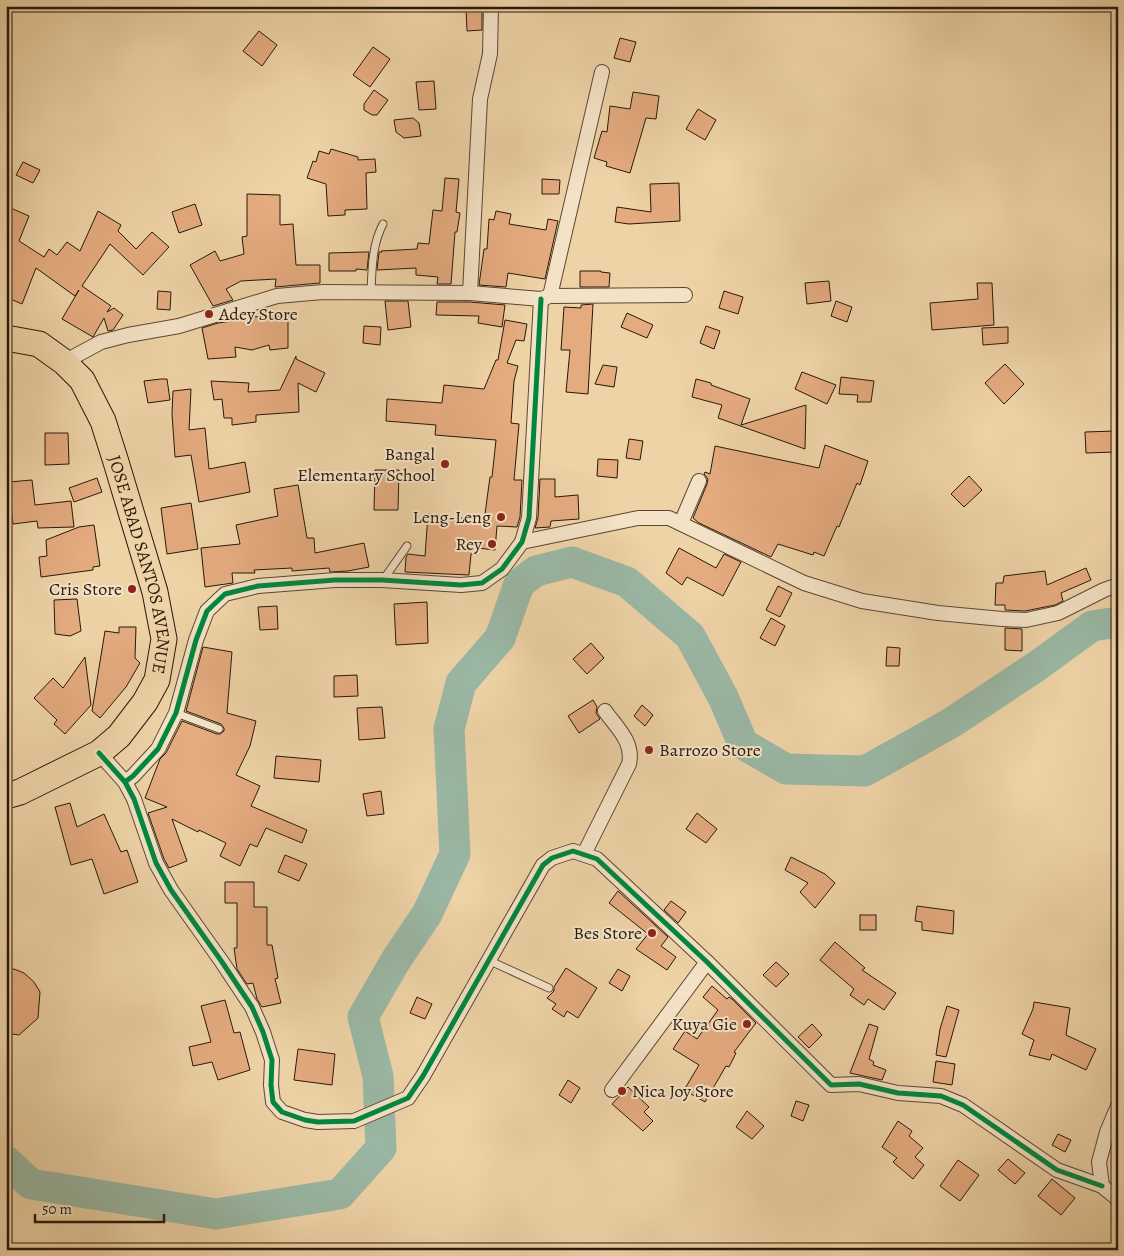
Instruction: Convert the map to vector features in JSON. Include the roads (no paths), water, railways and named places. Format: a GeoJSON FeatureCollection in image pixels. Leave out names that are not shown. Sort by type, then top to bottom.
{"type":"FeatureCollection","features":[{"type":"Feature","properties":{"kind":"highway","name":"JOSE ABAD SANTOS AVENUE"},"geometry":{"type":"LineString","coordinates":[[6,338],[39,344],[64,362],[82,380],[103,421],[155,592],[164,639],[157,680],[145,702],[118,736],[99,753],[20,792],[6,796]]}},
{"type":"Feature","properties":{"kind":"street"},"geometry":{"type":"LineString","coordinates":[[470,293],[480,99],[490,54],[491,6]]}},
{"type":"Feature","properties":{"kind":"street"},"geometry":{"type":"LineString","coordinates":[[125,782],[158,749],[176,713],[196,640],[207,611],[225,594],[258,586],[335,580],[482,584],[502,569],[522,542],[529,518],[545,298],[602,72]]}},
{"type":"Feature","properties":{"kind":"street"},"geometry":{"type":"LineString","coordinates":[[64,362],[101,342],[179,326],[277,296],[323,292],[371,292],[470,293],[545,298],[685,296]]}},
{"type":"Feature","properties":{"kind":"street"},"geometry":{"type":"LineString","coordinates":[[680,523],[699,481]]}},
{"type":"Feature","properties":{"kind":"street"},"geometry":{"type":"LineString","coordinates":[[522,542],[638,518],[669,518],[804,583],[862,601],[938,613],[1026,620],[1058,613],[1118,585]]}},
{"type":"Feature","properties":{"kind":"street"},"geometry":{"type":"LineString","coordinates":[[584,854],[629,764],[631,755],[630,747],[605,711]]}},
{"type":"Feature","properties":{"kind":"street"},"geometry":{"type":"LineString","coordinates":[[99,753],[125,782],[134,799],[156,863],[163,877],[252,1007],[272,1060],[271,1086],[273,1102],[282,1112],[305,1120],[331,1123],[354,1121],[408,1098],[423,1076],[543,865],[552,858],[573,851],[598,859],[707,962],[831,1085],[859,1084],[898,1093],[941,1096],[963,1105],[1058,1170],[1102,1186],[1118,1199]]}},
{"type":"Feature","properties":{"kind":"street"},"geometry":{"type":"LineString","coordinates":[[612,1090],[707,962]]}},
{"type":"Feature","properties":{"kind":"street"},"geometry":{"type":"LineString","coordinates":[[1102,1186],[1099,1162],[1107,1132],[1118,1106]]}},
{"type":"Feature","properties":{"kind":"lane"},"geometry":{"type":"LineString","coordinates":[[371,292],[376,237],[383,224]]}},
{"type":"Feature","properties":{"kind":"lane"},"geometry":{"type":"LineString","coordinates":[[382,580],[407,546]]}},
{"type":"Feature","properties":{"kind":"lane"},"geometry":{"type":"LineString","coordinates":[[176,713],[219,729]]}},
{"type":"Feature","properties":{"kind":"lane"},"geometry":{"type":"LineString","coordinates":[[488,960],[549,988]]}},
{"type":"Feature","properties":{"kind":"waterway"},"geometry":{"type":"LineString","coordinates":[[6,1161],[31,1184],[216,1214],[340,1194],[381,1148],[378,1076],[363,1017],[396,960],[427,914],[455,854],[449,729],[461,683],[500,638],[519,584],[536,571],[572,562],[627,582],[690,636],[723,697],[743,744],[786,769],[865,771],[951,723],[1037,666],[1092,626],[1118,622]]}},
{"type":"Feature","properties":{"kind":"place","name":"Adey Store"},"geometry":{"type":"Point","coordinates":[209,314]}},
{"type":"Feature","properties":{"kind":"place","name":"Bangal Elementary School"},"geometry":{"type":"Point","coordinates":[445,464]}},
{"type":"Feature","properties":{"kind":"place","name":"Leng-Leng"},"geometry":{"type":"Point","coordinates":[501,517]}},
{"type":"Feature","properties":{"kind":"place","name":"Rey"},"geometry":{"type":"Point","coordinates":[492,544]}},
{"type":"Feature","properties":{"kind":"place","name":"Cris Store"},"geometry":{"type":"Point","coordinates":[132,589]}},
{"type":"Feature","properties":{"kind":"place","name":"Barrozo Store"},"geometry":{"type":"Point","coordinates":[649,750]}},
{"type":"Feature","properties":{"kind":"place","name":"Bes Store"},"geometry":{"type":"Point","coordinates":[652,933]}},
{"type":"Feature","properties":{"kind":"place","name":"Kuya Gie"},"geometry":{"type":"Point","coordinates":[747,1024]}},
{"type":"Feature","properties":{"kind":"place","name":"Nica Joy Store"},"geometry":{"type":"Point","coordinates":[622,1091]}}]}
